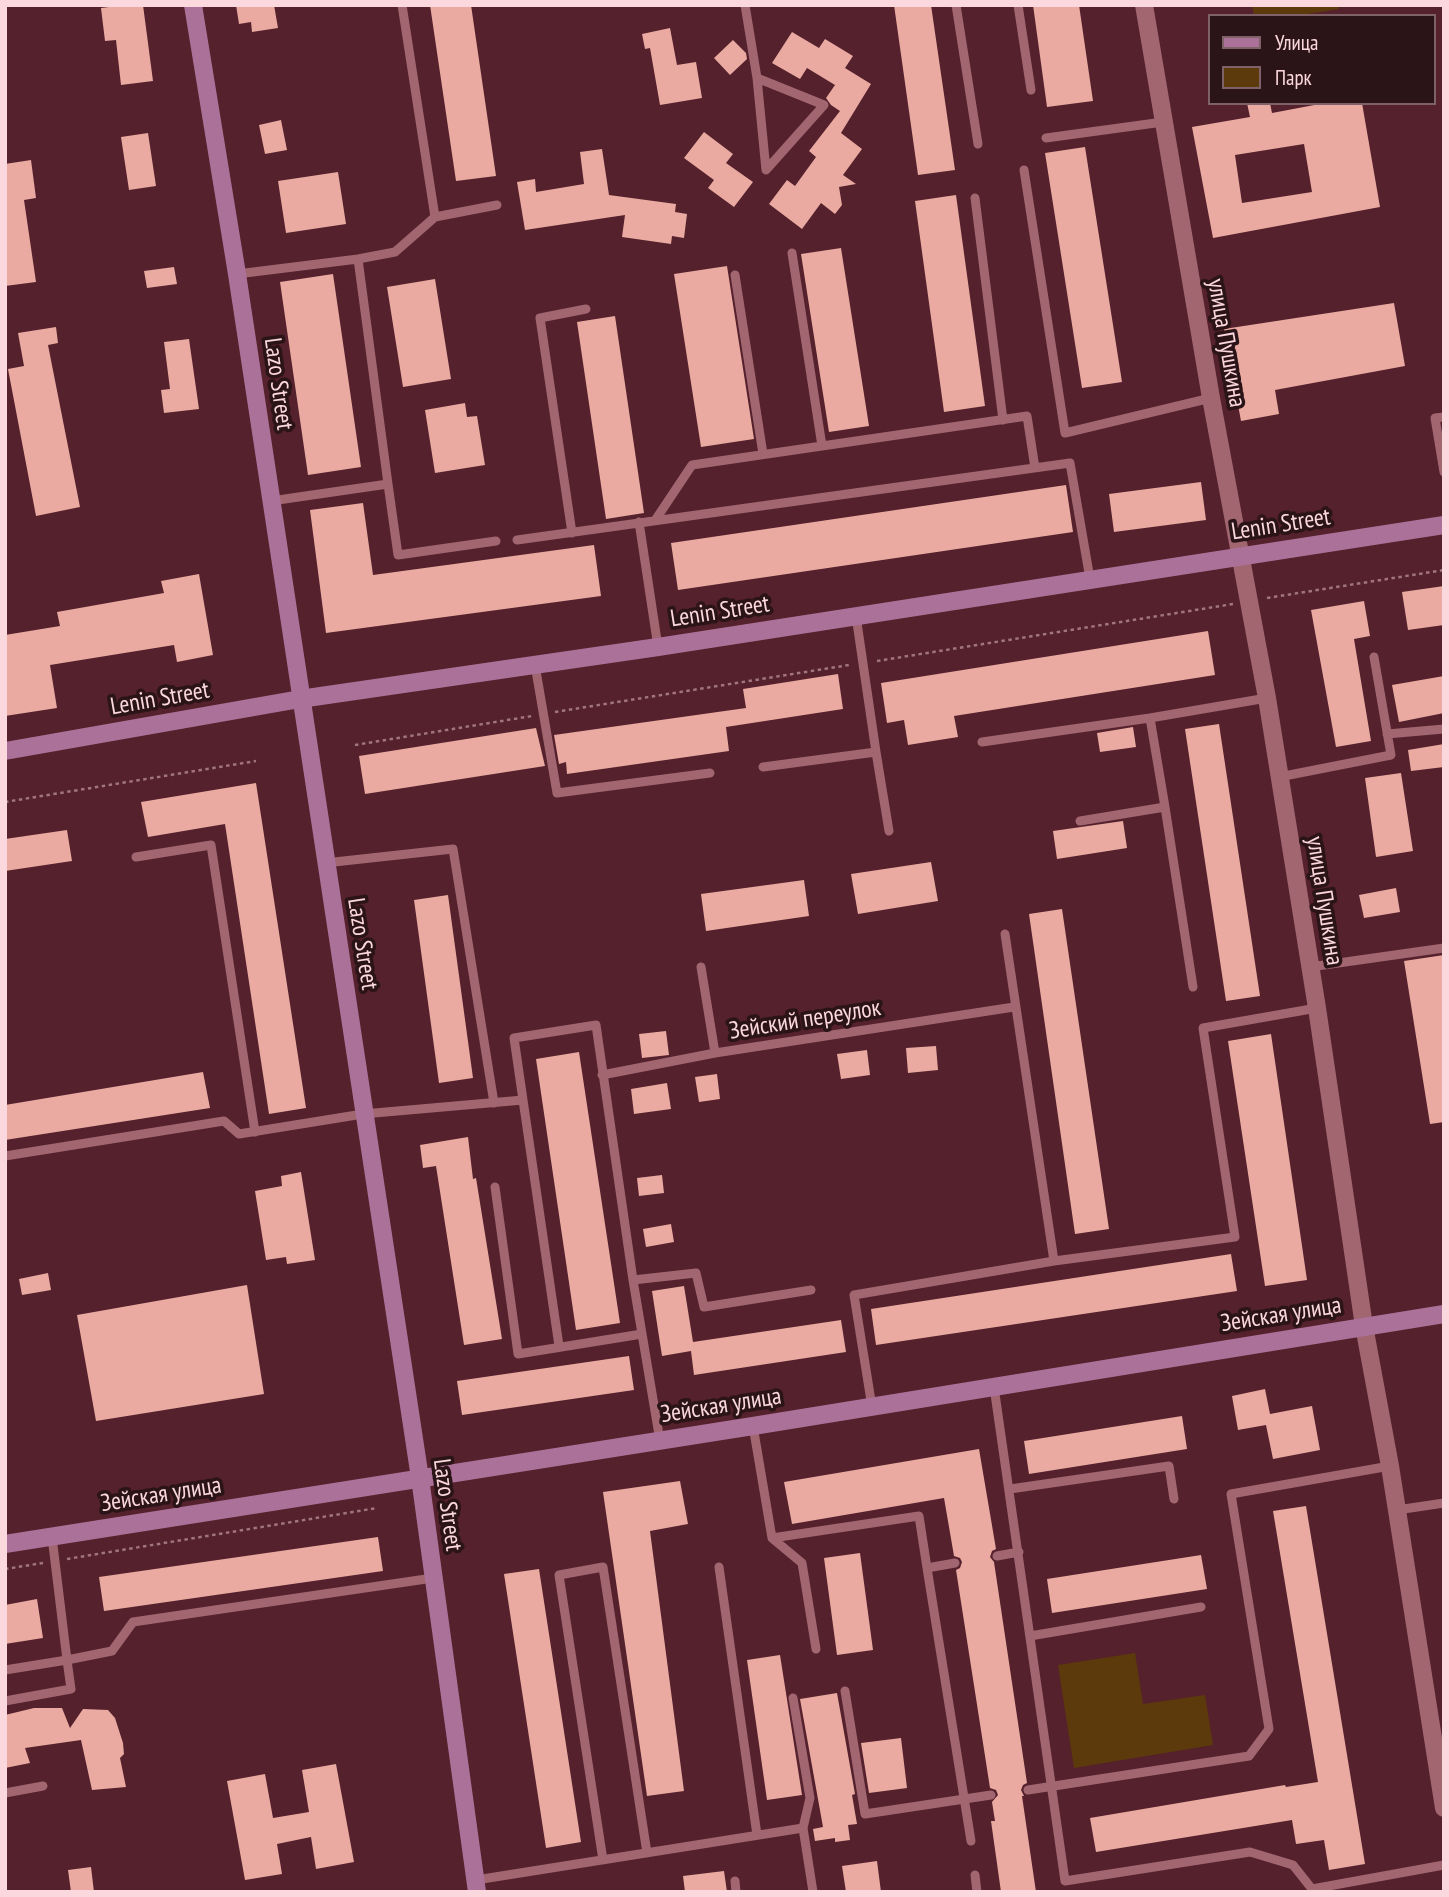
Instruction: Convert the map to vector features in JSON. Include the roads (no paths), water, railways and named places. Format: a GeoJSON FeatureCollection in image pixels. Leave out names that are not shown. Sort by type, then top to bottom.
{"type":"FeatureCollection","features":[{"type":"Feature","properties":{"kind":"street","name":"Lazo Street"},"geometry":{"type":"LineString","coordinates":[[194,5],[420,1478],[477,1886]]}},
{"type":"Feature","properties":{"kind":"street","name":"улица Пушкина"},"geometry":{"type":"LineString","coordinates":[[1144,5],[1211,398],[1267,698],[1364,1326],[1440,1756],[1444,1808]]}},
{"type":"Feature","properties":{"kind":"street","name":"Lenin Street"},"geometry":{"type":"LineString","coordinates":[[5,751],[300,699],[657,647],[1444,525]]}},
{"type":"Feature","properties":{"kind":"street","name":"Зейская улица"},"geometry":{"type":"LineString","coordinates":[[5,1544],[1444,1314]]}},
{"type":"Feature","properties":{"kind":"lane"},"geometry":{"type":"LineString","coordinates":[[402,5],[435,217]]}},
{"type":"Feature","properties":{"kind":"lane"},"geometry":{"type":"LineString","coordinates":[[745,5],[757,78],[766,170],[824,105],[757,78]]}},
{"type":"Feature","properties":{"kind":"lane"},"geometry":{"type":"LineString","coordinates":[[956,5],[978,144]]}},
{"type":"Feature","properties":{"kind":"lane"},"geometry":{"type":"LineString","coordinates":[[1018,5],[1031,90]]}},
{"type":"Feature","properties":{"kind":"lane"},"geometry":{"type":"LineString","coordinates":[[1046,138],[1163,122]]}},
{"type":"Feature","properties":{"kind":"lane"},"geometry":{"type":"LineString","coordinates":[[1024,170],[1065,433],[1211,398]]}},
{"type":"Feature","properties":{"kind":"lane"},"geometry":{"type":"LineString","coordinates":[[975,198],[1003,420]]}},
{"type":"Feature","properties":{"kind":"lane"},"geometry":{"type":"LineString","coordinates":[[237,274],[395,252],[435,217],[497,205]]}},
{"type":"Feature","properties":{"kind":"lane"},"geometry":{"type":"LineString","coordinates":[[793,253],[822,446]]}},
{"type":"Feature","properties":{"kind":"lane"},"geometry":{"type":"LineString","coordinates":[[358,259],[398,555],[496,541]]}},
{"type":"Feature","properties":{"kind":"lane"},"geometry":{"type":"LineString","coordinates":[[735,275],[763,454]]}},
{"type":"Feature","properties":{"kind":"lane"},"geometry":{"type":"LineString","coordinates":[[572,533],[540,318],[586,309]]}},
{"type":"Feature","properties":{"kind":"lane"},"geometry":{"type":"LineString","coordinates":[[656,519],[692,465],[1027,416],[1035,468]]}},
{"type":"Feature","properties":{"kind":"lane"},"geometry":{"type":"LineString","coordinates":[[1444,417],[1435,418],[1444,471]]}},
{"type":"Feature","properties":{"kind":"lane"},"geometry":{"type":"LineString","coordinates":[[517,540],[1070,463],[1090,579]]}},
{"type":"Feature","properties":{"kind":"lane"},"geometry":{"type":"LineString","coordinates":[[271,501],[388,484]]}},
{"type":"Feature","properties":{"kind":"lane"},"geometry":{"type":"LineString","coordinates":[[639,522],[657,647]]}},
{"type":"Feature","properties":{"kind":"lane"},"geometry":{"type":"LineString","coordinates":[[856,616],[889,831]]}},
{"type":"Feature","properties":{"kind":"lane"},"geometry":{"type":"LineString","coordinates":[[1279,777],[1391,755],[1374,657]]}},
{"type":"Feature","properties":{"kind":"lane"},"geometry":{"type":"LineString","coordinates":[[535,665],[557,793],[709,773]]}},
{"type":"Feature","properties":{"kind":"lane"},"geometry":{"type":"LineString","coordinates":[[982,743],[1267,698]]}},
{"type":"Feature","properties":{"kind":"lane"},"geometry":{"type":"LineString","coordinates":[[1150,718],[1193,987]]}},
{"type":"Feature","properties":{"kind":"lane"},"geometry":{"type":"LineString","coordinates":[[1387,734],[1444,729]]}},
{"type":"Feature","properties":{"kind":"lane"},"geometry":{"type":"LineString","coordinates":[[764,767],[876,752]]}},
{"type":"Feature","properties":{"kind":"lane"},"geometry":{"type":"LineString","coordinates":[[1080,821],[1165,807]]}},
{"type":"Feature","properties":{"kind":"lane"},"geometry":{"type":"LineString","coordinates":[[136,857],[211,845],[255,1132]]}},
{"type":"Feature","properties":{"kind":"lane"},"geometry":{"type":"LineString","coordinates":[[325,863],[453,849],[494,1103]]}},
{"type":"Feature","properties":{"kind":"lane"},"geometry":{"type":"LineString","coordinates":[[1005,934],[1054,1261]]}},
{"type":"Feature","properties":{"kind":"lane"},"geometry":{"type":"LineString","coordinates":[[1310,967],[1444,948]]}},
{"type":"Feature","properties":{"kind":"lane"},"geometry":{"type":"LineString","coordinates":[[701,967],[715,1053]]}},
{"type":"Feature","properties":{"kind":"lane","name":"Зейский переулок"},"geometry":{"type":"LineString","coordinates":[[602,1075],[715,1053],[1014,1007]]}},
{"type":"Feature","properties":{"kind":"lane"},"geometry":{"type":"LineString","coordinates":[[872,1407],[854,1295],[1054,1261],[1235,1237],[1203,1028],[1317,1008]]}},
{"type":"Feature","properties":{"kind":"lane"},"geometry":{"type":"LineString","coordinates":[[559,1346],[514,1038],[596,1025],[633,1280],[660,1441]]}},
{"type":"Feature","properties":{"kind":"lane"},"geometry":{"type":"LineString","coordinates":[[5,1156],[224,1121],[239,1134],[363,1114],[523,1100]]}},
{"type":"Feature","properties":{"kind":"lane"},"geometry":{"type":"LineString","coordinates":[[495,1187],[518,1354],[642,1335]]}},
{"type":"Feature","properties":{"kind":"lane"},"geometry":{"type":"LineString","coordinates":[[633,1280],[696,1273],[704,1307],[811,1290]]}},
{"type":"Feature","properties":{"kind":"lane"},"geometry":{"type":"LineString","coordinates":[[994,1387],[1065,1881],[1250,1852],[1293,1865],[1312,1889],[1444,1865]]}},
{"type":"Feature","properties":{"kind":"lane"},"geometry":{"type":"LineString","coordinates":[[753,1426],[772,1538],[802,1563],[816,1649]]}},
{"type":"Feature","properties":{"kind":"lane"},"geometry":{"type":"LineString","coordinates":[[1010,1489],[1169,1466],[1174,1499]]}},
{"type":"Feature","properties":{"kind":"lane"},"geometry":{"type":"LineString","coordinates":[[1028,1790],[1249,1756],[1269,1729],[1231,1494],[1390,1466]]}},
{"type":"Feature","properties":{"kind":"lane"},"geometry":{"type":"LineString","coordinates":[[1397,1510],[1444,1503]]}},
{"type":"Feature","properties":{"kind":"lane"},"geometry":{"type":"LineString","coordinates":[[772,1538],[919,1516],[971,1841]]}},
{"type":"Feature","properties":{"kind":"lane"},"geometry":{"type":"LineString","coordinates":[[5,1700],[71,1689],[52,1537]]}},
{"type":"Feature","properties":{"kind":"lane"},"geometry":{"type":"LineString","coordinates":[[998,1556],[1019,1552]]}},
{"type":"Feature","properties":{"kind":"lane"},"geometry":{"type":"LineString","coordinates":[[927,1568],[955,1563]]}},
{"type":"Feature","properties":{"kind":"lane"},"geometry":{"type":"LineString","coordinates":[[603,1860],[559,1575],[603,1567],[647,1853]]}},
{"type":"Feature","properties":{"kind":"lane"},"geometry":{"type":"LineString","coordinates":[[719,1567],[757,1835]]}},
{"type":"Feature","properties":{"kind":"lane"},"geometry":{"type":"LineString","coordinates":[[5,1670],[112,1651],[133,1622],[433,1578]]}},
{"type":"Feature","properties":{"kind":"lane"},"geometry":{"type":"LineString","coordinates":[[1030,1636],[1201,1607]]}},
{"type":"Feature","properties":{"kind":"lane"},"geometry":{"type":"LineString","coordinates":[[845,1691],[865,1814],[991,1795]]}},
{"type":"Feature","properties":{"kind":"lane"},"geometry":{"type":"LineString","coordinates":[[793,1698],[810,1798],[803,1828],[813,1892]]}},
{"type":"Feature","properties":{"kind":"lane"},"geometry":{"type":"LineString","coordinates":[[5,1793],[43,1786]]}},
{"type":"Feature","properties":{"kind":"lane"},"geometry":{"type":"LineString","coordinates":[[477,1886],[603,1860],[803,1828]]}},
{"type":"Feature","properties":{"kind":"lane"},"geometry":{"type":"LineString","coordinates":[[975,1875],[977,1892]]}},
{"type":"Feature","properties":{"kind":"lane"},"geometry":{"type":"LineString","coordinates":[[734,1881],[736,1892]]}}]}
